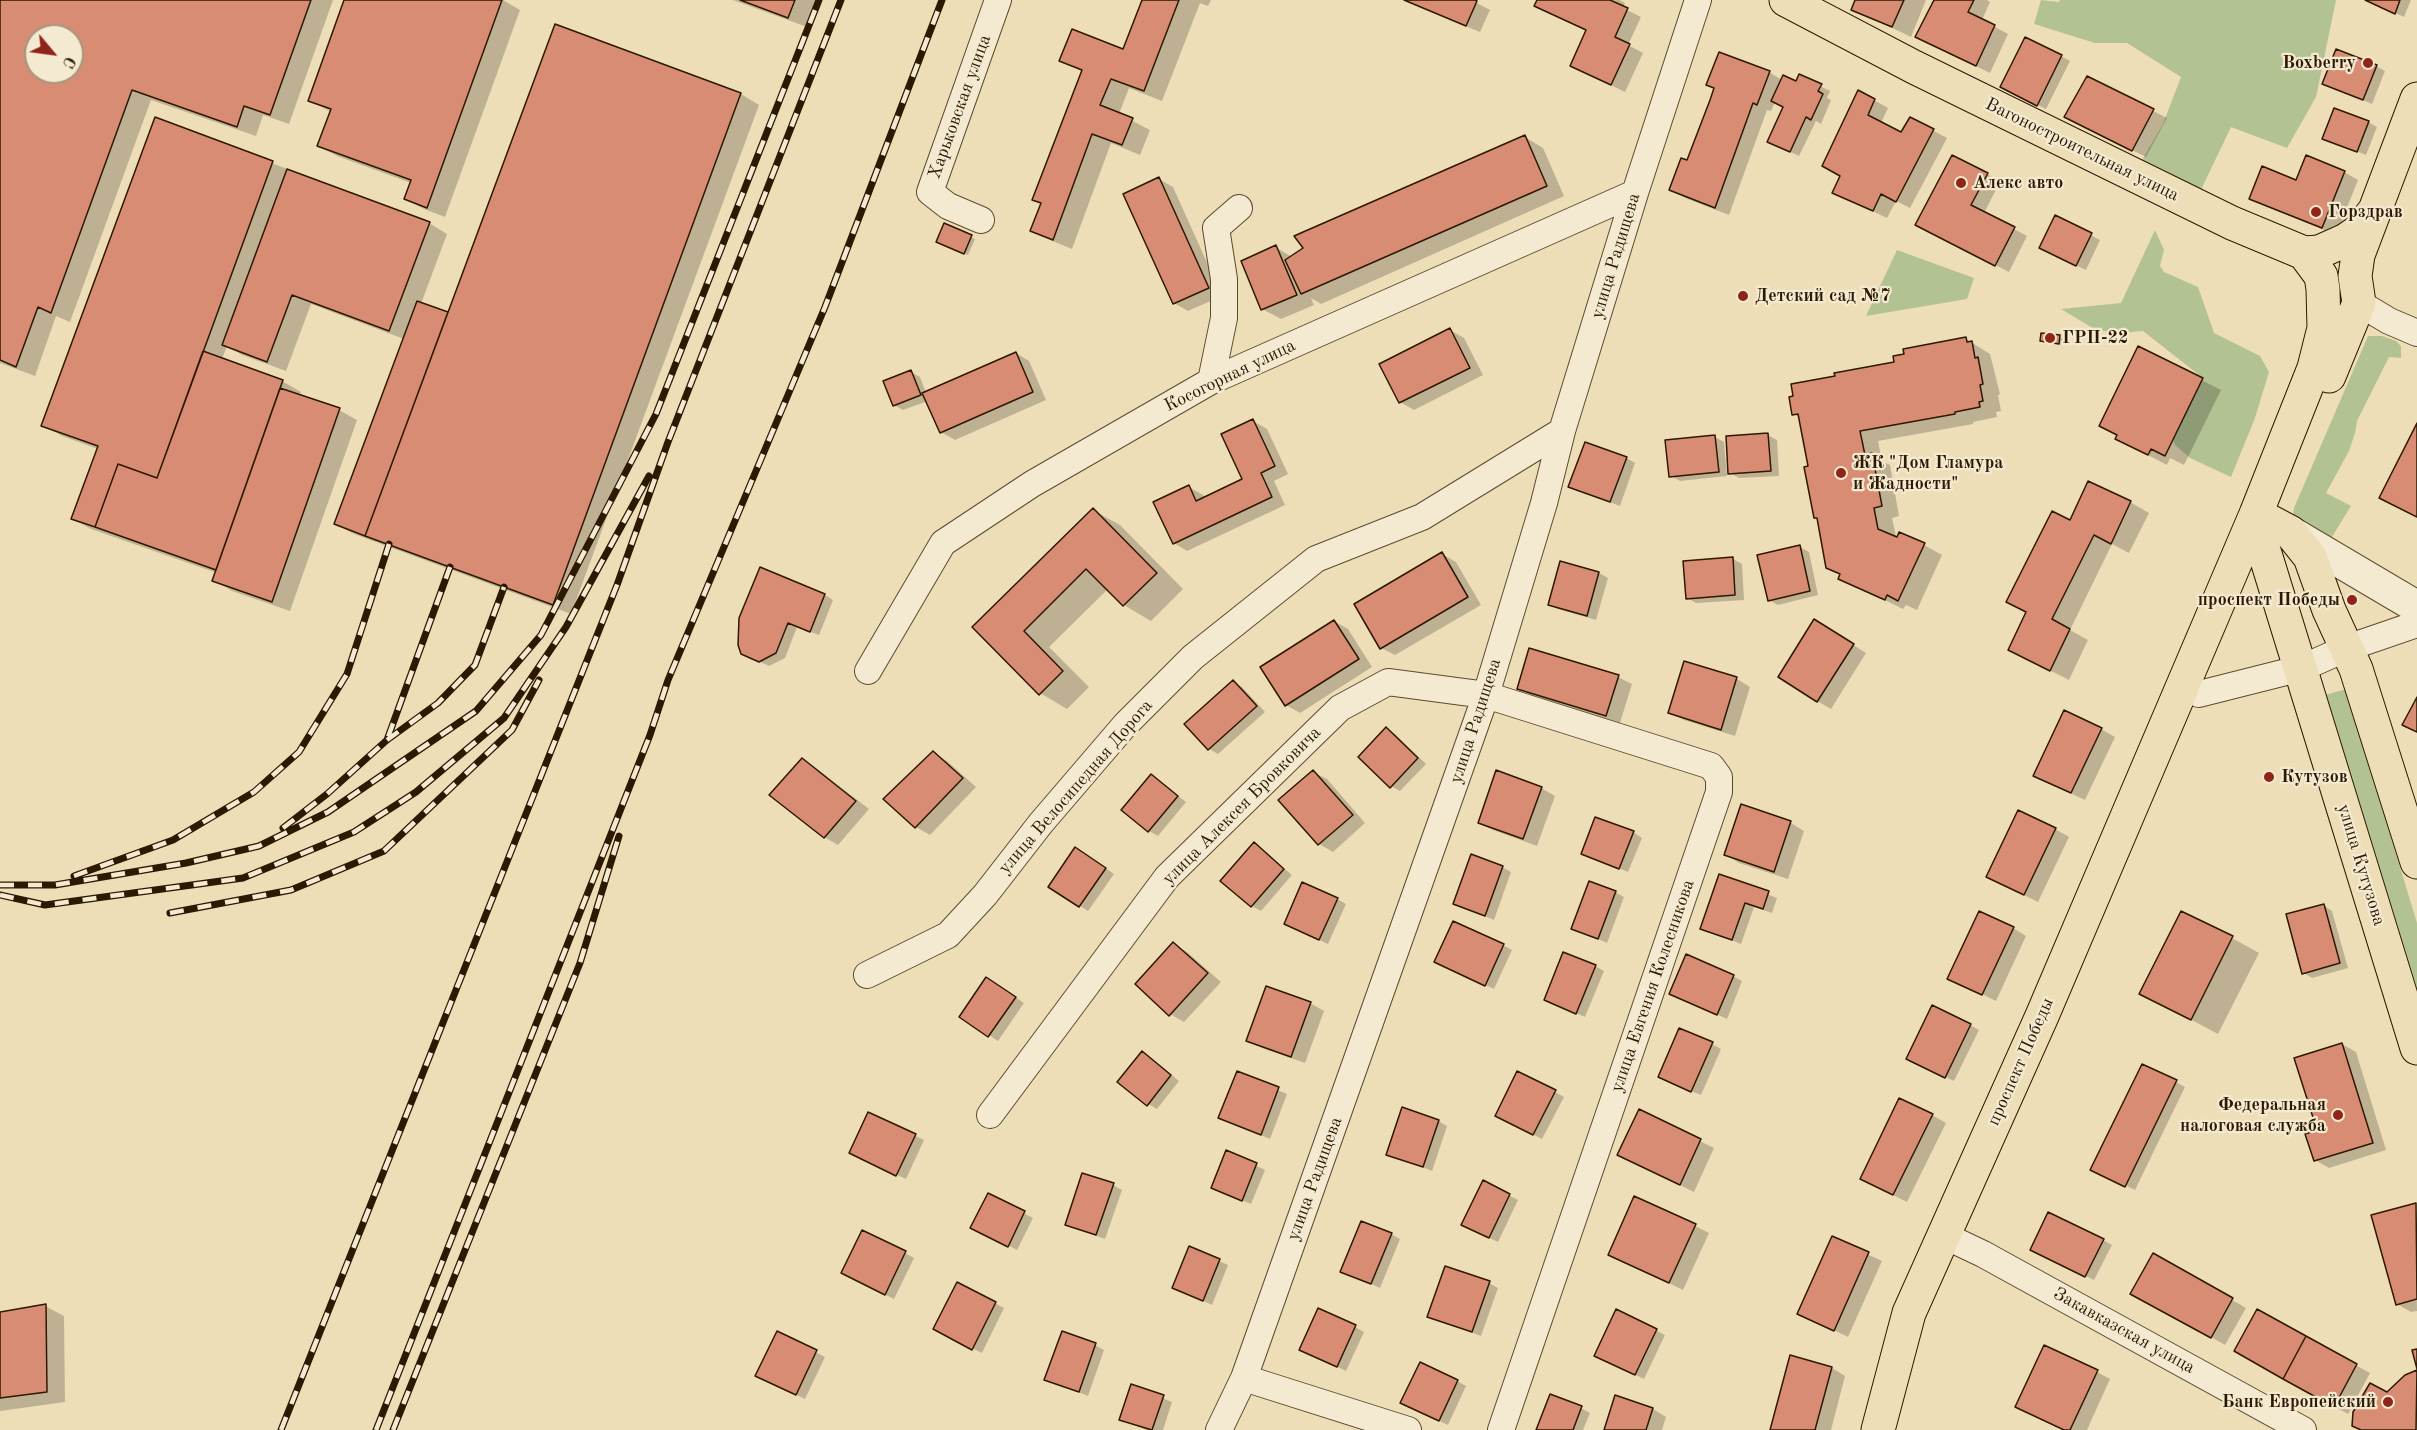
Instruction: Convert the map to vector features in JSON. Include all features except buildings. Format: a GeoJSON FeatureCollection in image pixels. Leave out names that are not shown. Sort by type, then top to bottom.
{"type":"FeatureCollection","features":[{"type":"Feature","properties":{"kind":"main road","name":"Вагоностроительная улица"},"geometry":{"type":"LineString","coordinates":[[1786,0],[1914,67],[2211,213],[2304,253]]}},
{"type":"Feature","properties":{"kind":"main road","name":"проспект Победы"},"geometry":{"type":"LineString","coordinates":[[1878,1430],[1910,1313],[1943,1235],[2188,696],[2270,527],[2359,303],[2355,276],[2358,255],[2417,99]]}},
{"type":"Feature","properties":{"kind":"main road"},"geometry":{"type":"LineString","coordinates":[[2304,253],[2319,252],[2346,240],[2359,231],[2375,210]]}},
{"type":"Feature","properties":{"kind":"main road","name":"проспект Победы"},"geometry":{"type":"LineString","coordinates":[[2270,527],[2324,328],[2321,276],[2304,253]]}},
{"type":"Feature","properties":{"kind":"main road"},"geometry":{"type":"LineString","coordinates":[[2270,527],[2310,557],[2329,610],[2356,669],[2417,862]]}},
{"type":"Feature","properties":{"kind":"main road","name":"улица Кутузова"},"geometry":{"type":"LineString","coordinates":[[2270,527],[2302,668],[2417,1048]]}},
{"type":"Feature","properties":{"kind":"street","name":"Харьковская улица"},"geometry":{"type":"LineString","coordinates":[[981,220],[948,206],[930,192],[998,0]]}},
{"type":"Feature","properties":{"kind":"street","name":"улица Радищева"},"geometry":{"type":"LineString","coordinates":[[1219,1430],[1244,1378],[1486,695],[1544,503],[1562,431],[1635,193],[1698,0]]}},
{"type":"Feature","properties":{"kind":"street","name":"Косогорная улица"},"geometry":{"type":"LineString","coordinates":[[868,671],[943,543],[1032,484],[1211,381],[1635,193]]}},
{"type":"Feature","properties":{"kind":"street"},"geometry":{"type":"LineString","coordinates":[[1211,381],[1224,318],[1224,279],[1216,228],[1239,208]]}},
{"type":"Feature","properties":{"kind":"street"},"geometry":{"type":"LineString","coordinates":[[2359,303],[2389,321],[2417,333]]}},
{"type":"Feature","properties":{"kind":"street","name":"улица Велосипедная Дорога"},"geometry":{"type":"LineString","coordinates":[[867,975],[948,935],[985,895],[1041,824],[1125,725],[1193,657],[1307,566],[1316,560],[1422,517],[1562,431]]}},
{"type":"Feature","properties":{"kind":"street"},"geometry":{"type":"LineString","coordinates":[[2270,527],[2417,607]]}},
{"type":"Feature","properties":{"kind":"street"},"geometry":{"type":"LineString","coordinates":[[2188,696],[2302,668],[2347,648],[2417,624]]}},
{"type":"Feature","properties":{"kind":"street","name":"улица Алексея Бровковича"},"geometry":{"type":"LineString","coordinates":[[990,1115],[1167,877],[1340,708],[1388,682],[1486,695]]}},
{"type":"Feature","properties":{"kind":"street","name":"улица Евгения Колесникова"},"geometry":{"type":"LineString","coordinates":[[1486,695],[1711,766],[1719,777],[1719,792],[1501,1430]]}},
{"type":"Feature","properties":{"kind":"street","name":"Закавказская улица"},"geometry":{"type":"LineString","coordinates":[[1943,1235],[1983,1254],[2303,1430]]}},
{"type":"Feature","properties":{"kind":"street"},"geometry":{"type":"LineString","coordinates":[[1244,1378],[1408,1430]]}},
{"type":"Feature","properties":{"kind":"green space"},"geometry":{"type":"Polygon","coordinates":[[[2041,0],[2059,2],[2060,0],[2336,0],[2316,97],[2287,148],[2231,127],[2199,194],[2138,167],[2163,124],[2181,77],[2127,43],[2095,43],[2034,24],[2041,0]]]}},
{"type":"Feature","properties":{"kind":"green space"},"geometry":{"type":"Polygon","coordinates":[[[2155,230],[2164,250],[2160,266],[2164,272],[2198,287],[2214,333],[2260,356],[2269,372],[2255,418],[2231,477],[2190,458],[2175,445],[2173,439],[2203,378],[2143,331],[2120,333],[2096,330],[2061,309],[2121,303],[2155,230]]]}},
{"type":"Feature","properties":{"kind":"green space"},"geometry":{"type":"Polygon","coordinates":[[[1897,250],[1974,278],[1967,299],[1866,316],[1897,250]]]}},
{"type":"Feature","properties":{"kind":"green space"},"geometry":{"type":"Polygon","coordinates":[[[2368,336],[2382,336],[2396,341],[2401,346],[2401,358],[2389,357],[2357,421],[2349,451],[2326,493],[2351,506],[2330,540],[2292,522],[2294,508],[2368,336]]]}},
{"type":"Feature","properties":{"kind":"green space"},"geometry":{"type":"Polygon","coordinates":[[[2346,689],[2417,923],[2417,1000],[2325,695],[2346,689]]]}},
{"type":"Feature","properties":{"kind":"railway"},"geometry":{"type":"LineString","coordinates":[[0,885],[55,885],[186,863],[259,846],[328,812],[476,711],[541,635],[656,414],[819,0]]}},
{"type":"Feature","properties":{"kind":"railway"},"geometry":{"type":"LineString","coordinates":[[281,1430],[617,585],[668,442],[841,0]]}},
{"type":"Feature","properties":{"kind":"railway"},"geometry":{"type":"LineString","coordinates":[[376,1430],[650,735],[668,680],[825,307],[942,0]]}},
{"type":"Feature","properties":{"kind":"railway"},"geometry":{"type":"LineString","coordinates":[[0,895],[45,905],[243,878],[354,832],[416,792],[504,718],[566,627],[649,476]]}},
{"type":"Feature","properties":{"kind":"railway"},"geometry":{"type":"LineString","coordinates":[[74,876],[173,840],[254,792],[299,752],[347,674],[389,544]]}},
{"type":"Feature","properties":{"kind":"railway"},"geometry":{"type":"LineString","coordinates":[[283,828],[327,794],[387,740],[450,567]]}},
{"type":"Feature","properties":{"kind":"railway"},"geometry":{"type":"LineString","coordinates":[[387,740],[438,703],[475,665],[504,587]]}},
{"type":"Feature","properties":{"kind":"railway"},"geometry":{"type":"LineString","coordinates":[[170,913],[291,890],[384,851],[512,730],[539,680]]}},
{"type":"Feature","properties":{"kind":"railway"},"geometry":{"type":"LineString","coordinates":[[393,1430],[580,963],[619,836]]}},
{"type":"Feature","properties":{"kind":"place","name":"Boxberry"},"geometry":{"type":"Point","coordinates":[2368,63]}},
{"type":"Feature","properties":{"kind":"place","name":"Алекс авто"},"geometry":{"type":"Point","coordinates":[1961,183]}},
{"type":"Feature","properties":{"kind":"place","name":"Горздрав"},"geometry":{"type":"Point","coordinates":[2316,212]}},
{"type":"Feature","properties":{"kind":"place","name":"Детский сад №7"},"geometry":{"type":"Point","coordinates":[1743,296]}},
{"type":"Feature","properties":{"kind":"place","name":"ГРП-22"},"geometry":{"type":"Point","coordinates":[2050,338]}},
{"type":"Feature","properties":{"kind":"place","name":"ЖК \"Дом Гламура и Жадности\""},"geometry":{"type":"Point","coordinates":[1841,473]}},
{"type":"Feature","properties":{"kind":"place","name":"проспект Победы"},"geometry":{"type":"Point","coordinates":[2352,600]}},
{"type":"Feature","properties":{"kind":"place","name":"Кутузов"},"geometry":{"type":"Point","coordinates":[2269,777]}},
{"type":"Feature","properties":{"kind":"place","name":"Федеральная налоговая служба"},"geometry":{"type":"Point","coordinates":[2338,1115]}},
{"type":"Feature","properties":{"kind":"place","name":"Банк Европейский"},"geometry":{"type":"Point","coordinates":[2388,1402]}}]}
